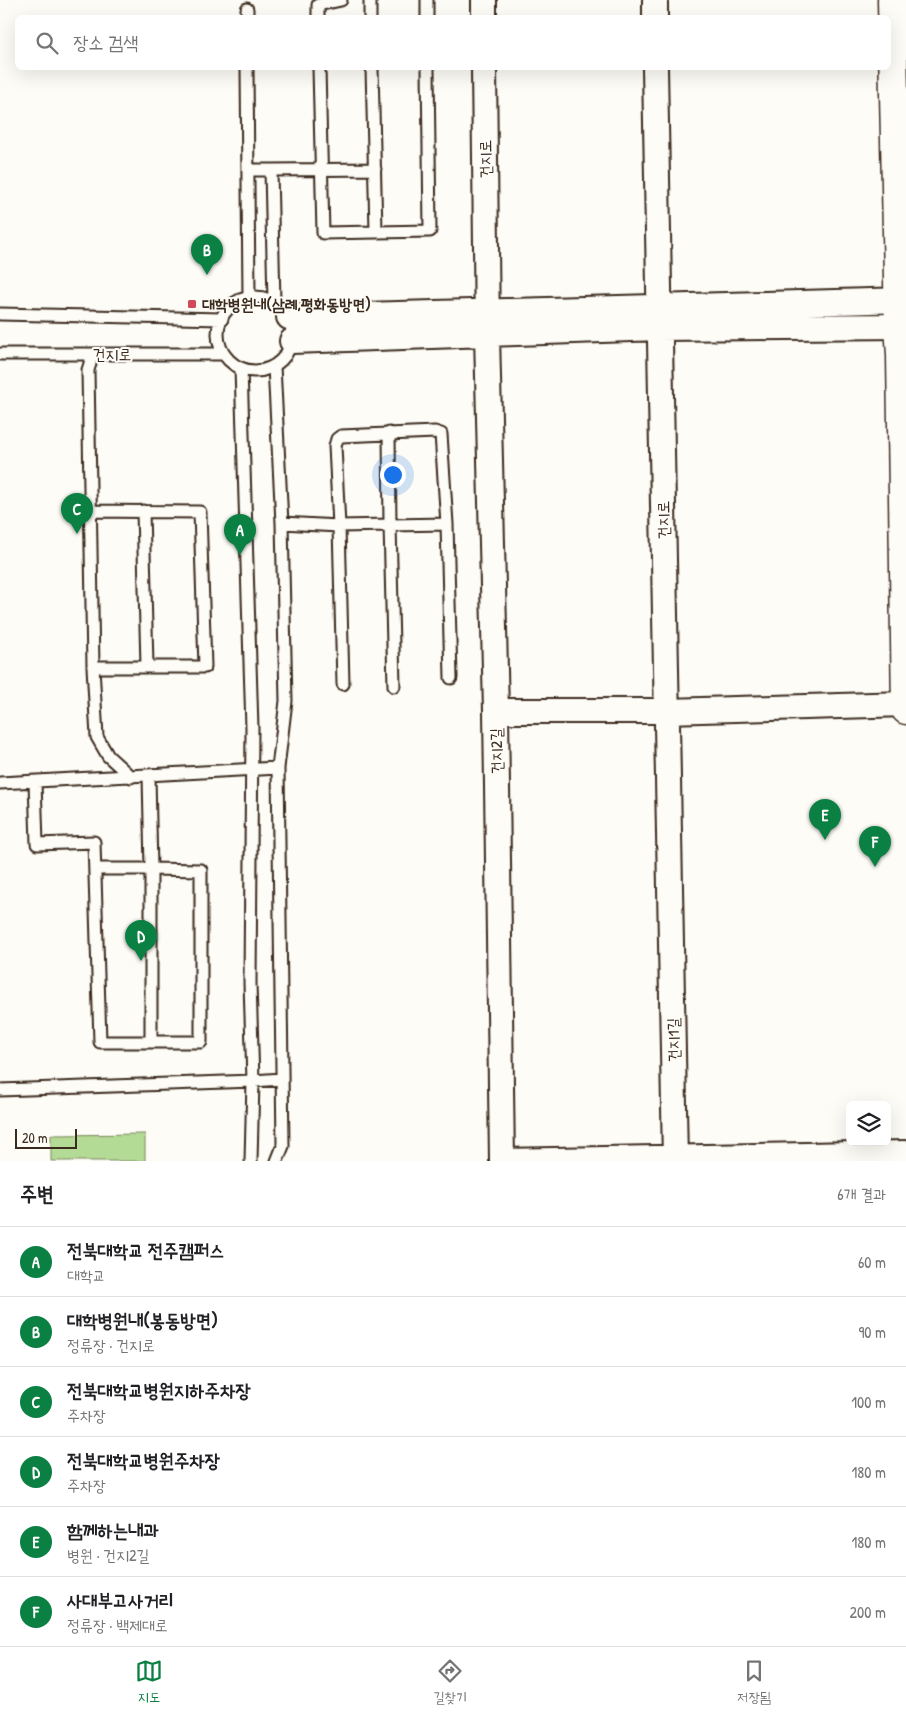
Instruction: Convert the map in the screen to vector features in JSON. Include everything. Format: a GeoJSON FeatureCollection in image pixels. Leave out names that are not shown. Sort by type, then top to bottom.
{"type":"FeatureCollection","features":[{"type":"Feature","properties":{"kind":"street"},"geometry":{"type":"LineString","coordinates":[[484,0],[484,15]]}},
{"type":"Feature","properties":{"kind":"street"},"geometry":{"type":"LineString","coordinates":[[655,0],[655,15]]}},
{"type":"Feature","properties":{"kind":"street"},"geometry":{"type":"LineString","coordinates":[[892,0],[900,108],[901,365],[906,710]]}},
{"type":"Feature","properties":{"kind":"street","name":"건지로"},"geometry":{"type":"LineString","coordinates":[[484,70],[487,335],[496,711]]}},
{"type":"Feature","properties":{"kind":"street","name":"건지로"},"geometry":{"type":"LineString","coordinates":[[656,70],[666,711]]}},
{"type":"Feature","properties":{"kind":"street"},"geometry":{"type":"LineString","coordinates":[[281,310],[487,311],[660,318],[902,313]]}},
{"type":"Feature","properties":{"kind":"street"},"geometry":{"type":"LineString","coordinates":[[292,341],[487,335],[660,318]]}},
{"type":"Feature","properties":{"kind":"street","name":"건지2길"},"geometry":{"type":"LineString","coordinates":[[502,1161],[496,711],[666,711],[906,704]]}},
{"type":"Feature","properties":{"kind":"street","name":"건지1길"},"geometry":{"type":"LineString","coordinates":[[666,711],[675,1159]]}},
{"type":"Feature","properties":{"kind":"street"},"geometry":{"type":"LineString","coordinates":[[502,1161],[906,1153]]}},
{"type":"Feature","properties":{"kind":"lane"},"geometry":{"type":"LineString","coordinates":[[318,15],[318,5],[341,0]]}},
{"type":"Feature","properties":{"kind":"lane"},"geometry":{"type":"LineString","coordinates":[[370,0],[370,15]]}},
{"type":"Feature","properties":{"kind":"lane"},"geometry":{"type":"LineString","coordinates":[[427,0],[427,15]]}},
{"type":"Feature","properties":{"kind":"lane"},"geometry":{"type":"LineString","coordinates":[[247,70],[249,297]]}},
{"type":"Feature","properties":{"kind":"lane"},"geometry":{"type":"LineString","coordinates":[[319,70],[323,233],[430,231],[428,70]]}},
{"type":"Feature","properties":{"kind":"lane"},"geometry":{"type":"LineString","coordinates":[[372,70],[376,232]]}},
{"type":"Feature","properties":{"kind":"lane"},"geometry":{"type":"LineString","coordinates":[[248,170],[374,169]]}},
{"type":"Feature","properties":{"kind":"lane"},"geometry":{"type":"LineString","coordinates":[[271,170],[281,310],[292,330],[292,341],[287,353],[274,366],[262,371],[241,368],[232,363],[224,354],[219,341],[219,328],[222,318],[229,308],[249,297],[262,298],[281,310]]}},
{"type":"Feature","properties":{"kind":"lane"},"geometry":{"type":"LineString","coordinates":[[0,314],[222,318]]}},
{"type":"Feature","properties":{"kind":"lane","name":"건지로"},"geometry":{"type":"LineString","coordinates":[[0,354],[224,354]]}},
{"type":"Feature","properties":{"kind":"lane"},"geometry":{"type":"LineString","coordinates":[[92,354],[88,370],[96,736],[108,756],[131,777]]}},
{"type":"Feature","properties":{"kind":"lane"},"geometry":{"type":"LineString","coordinates":[[274,366],[282,523],[286,702],[278,768],[283,1161]]}},
{"type":"Feature","properties":{"kind":"lane"},"geometry":{"type":"LineString","coordinates":[[241,368],[252,728],[250,984],[253,1081],[251,1161]]}},
{"type":"Feature","properties":{"kind":"lane"},"geometry":{"type":"LineString","coordinates":[[343,684],[336,439],[341,436],[388,433],[435,432],[440,434],[447,524],[451,678]]}},
{"type":"Feature","properties":{"kind":"lane"},"geometry":{"type":"LineString","coordinates":[[388,433],[394,686]]}},
{"type":"Feature","properties":{"kind":"lane"},"geometry":{"type":"LineString","coordinates":[[90,511],[200,512],[205,667],[93,667]]}},
{"type":"Feature","properties":{"kind":"lane"},"geometry":{"type":"LineString","coordinates":[[143,511],[147,666]]}},
{"type":"Feature","properties":{"kind":"lane"},"geometry":{"type":"LineString","coordinates":[[282,523],[339,526],[447,524]]}},
{"type":"Feature","properties":{"kind":"lane"},"geometry":{"type":"LineString","coordinates":[[0,783],[278,768]]}},
{"type":"Feature","properties":{"kind":"lane"},"geometry":{"type":"LineString","coordinates":[[149,776],[151,1042]]}},
{"type":"Feature","properties":{"kind":"lane"},"geometry":{"type":"LineString","coordinates":[[35,782],[37,844],[94,842],[100,1042],[201,1042],[201,870],[95,869]]}},
{"type":"Feature","properties":{"kind":"lane"},"geometry":{"type":"LineString","coordinates":[[0,1090],[282,1079]]}},
{"type":"Feature","properties":{"kind":"lane"},"geometry":{"type":"LineString","coordinates":[[277,1161],[282,1146]]}},
{"type":"Feature","properties":{"kind":"green space"},"geometry":{"type":"Polygon","coordinates":[[[145,1134],[145,1161],[51,1161],[51,1135],[145,1134]]]}},
{"type":"Feature","properties":{"kind":"place","name":"대학병원내(봉동방면)"},"geometry":{"type":"Point","coordinates":[207,275]}},
{"type":"Feature","properties":{"kind":"place","name":"대학병원내(삼례,평화동방면)"},"geometry":{"type":"Point","coordinates":[192,304]}},
{"type":"Feature","properties":{"kind":"place","name":"전북대학교병원지하주차장"},"geometry":{"type":"Point","coordinates":[77,534]}},
{"type":"Feature","properties":{"kind":"place","name":"전북대학교 전주캠퍼스"},"geometry":{"type":"Point","coordinates":[240,555]}},
{"type":"Feature","properties":{"kind":"place","name":"함께하는내과"},"geometry":{"type":"Point","coordinates":[825,840]}},
{"type":"Feature","properties":{"kind":"place","name":"사대부고사거리"},"geometry":{"type":"Point","coordinates":[875,867]}},
{"type":"Feature","properties":{"kind":"place","name":"전북대학교병원주차장"},"geometry":{"type":"Point","coordinates":[141,961]}}]}
